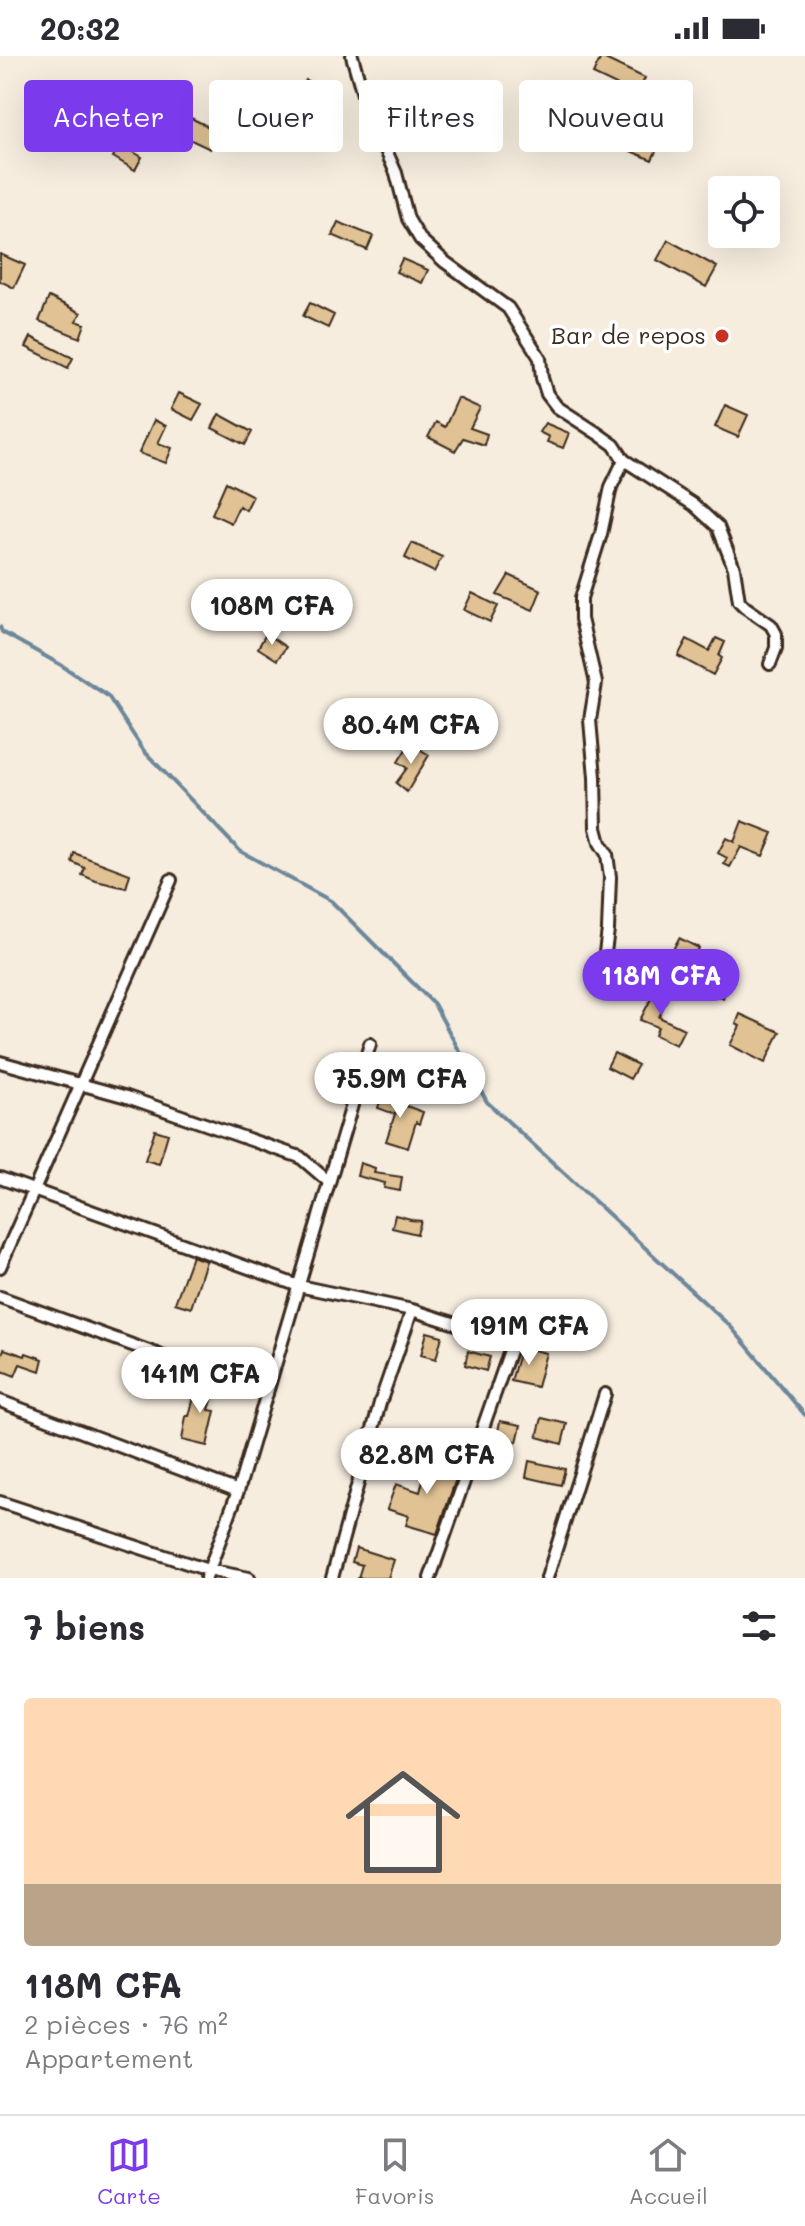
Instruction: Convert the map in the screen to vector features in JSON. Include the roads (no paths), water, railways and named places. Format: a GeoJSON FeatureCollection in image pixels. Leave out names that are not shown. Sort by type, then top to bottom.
{"type":"FeatureCollection","features":[{"type":"Feature","properties":{"kind":"street"},"geometry":{"type":"LineString","coordinates":[[352,56],[366,105],[396,173],[408,219],[420,239],[445,262],[508,308],[540,358],[547,394],[557,407],[614,445],[624,460],[694,505],[718,527],[734,568],[739,601],[771,625],[776,634],[776,648],[770,664]]}},
{"type":"Feature","properties":{"kind":"street"},"geometry":{"type":"LineString","coordinates":[[602,975],[610,877],[607,854],[596,828],[590,720],[596,683],[581,619],[581,598],[601,534],[611,487],[624,460]]}},
{"type":"Feature","properties":{"kind":"street"},"geometry":{"type":"LineString","coordinates":[[0,1267],[171,880]]}},
{"type":"Feature","properties":{"kind":"street"},"geometry":{"type":"LineString","coordinates":[[207,1574],[238,1491],[370,1044]]}},
{"type":"Feature","properties":{"kind":"street"},"geometry":{"type":"LineString","coordinates":[[0,1062],[127,1097],[300,1157],[329,1182]]}},
{"type":"Feature","properties":{"kind":"street"},"geometry":{"type":"LineString","coordinates":[[0,1178],[299,1286],[412,1310],[513,1342],[430,1578]]}},
{"type":"Feature","properties":{"kind":"street"},"geometry":{"type":"LineString","coordinates":[[0,1297],[267,1394]]}},
{"type":"Feature","properties":{"kind":"street"},"geometry":{"type":"LineString","coordinates":[[332,1578],[380,1403],[412,1310]]}},
{"type":"Feature","properties":{"kind":"street"},"geometry":{"type":"LineString","coordinates":[[547,1578],[605,1394]]}},
{"type":"Feature","properties":{"kind":"street"},"geometry":{"type":"LineString","coordinates":[[0,1401],[238,1491]]}},
{"type":"Feature","properties":{"kind":"street"},"geometry":{"type":"LineString","coordinates":[[0,1502],[207,1574],[249,1578]]}},
{"type":"Feature","properties":{"kind":"waterway"},"geometry":{"type":"LineString","coordinates":[[0,627],[2,632],[108,696],[144,751],[240,851],[331,901],[434,1004],[487,1102],[731,1327],[805,1415]]}},
{"type":"Feature","properties":{"kind":"place","name":"Bar de repos"},"geometry":{"type":"Point","coordinates":[722,336]}}]}
